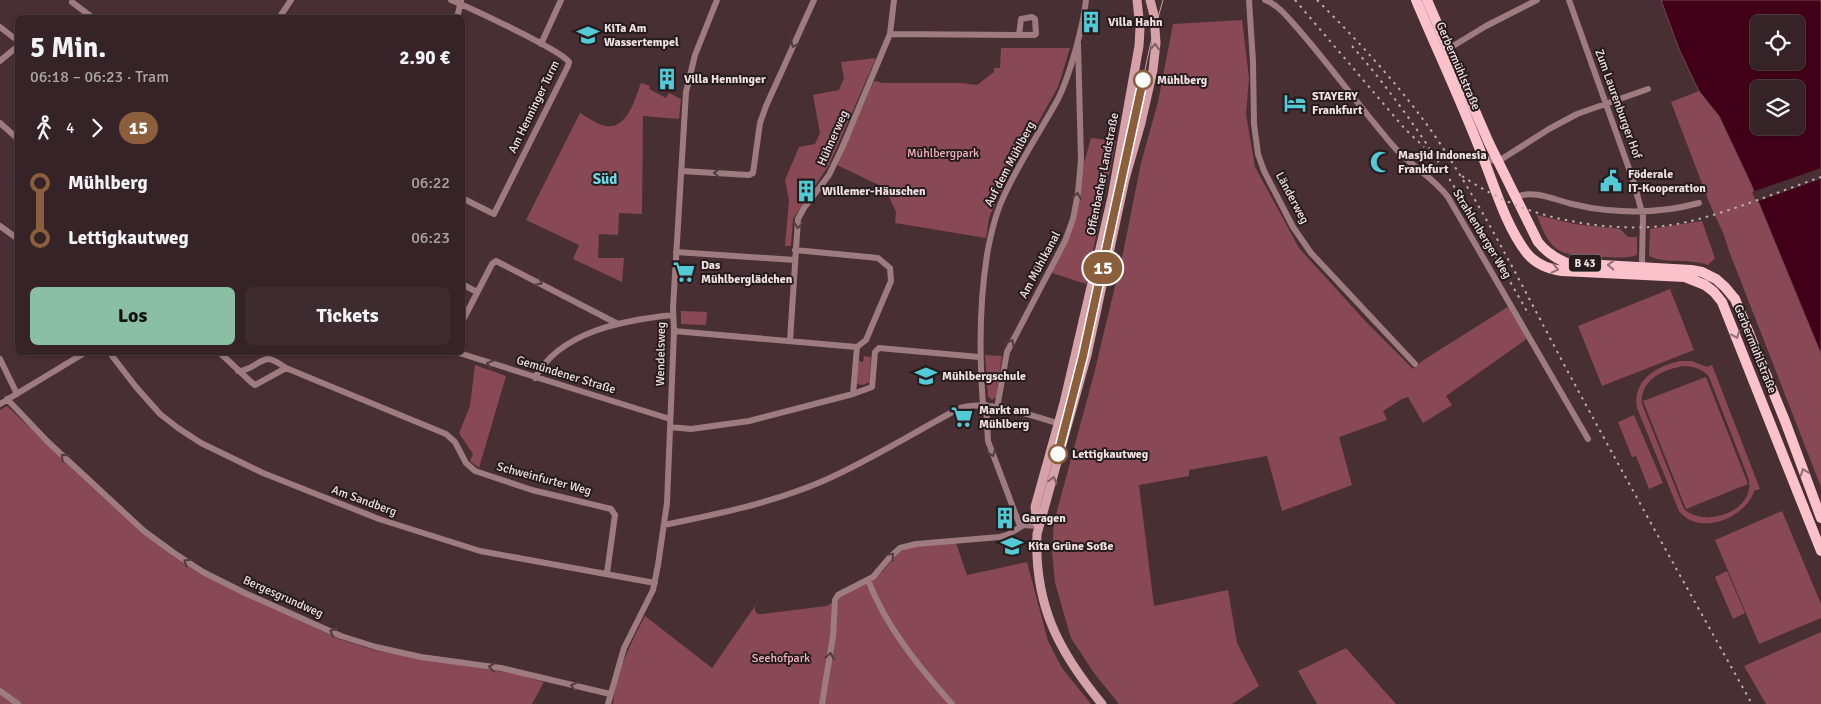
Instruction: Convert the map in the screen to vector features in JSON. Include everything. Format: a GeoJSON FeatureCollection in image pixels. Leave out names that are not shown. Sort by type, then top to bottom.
{"type":"FeatureCollection","features":[{"type":"Feature","properties":{"kind":"main road","name":"Offenbacher Landstraße"},"geometry":{"type":"LineString","coordinates":[[1102,704],[1071,664],[1059,643],[1050,620],[1041,592],[1037,567],[1038,526],[1035,507],[1058,424],[1112,197],[1138,55],[1139,19],[1137,0]]}},
{"type":"Feature","properties":{"kind":"main road","name":"Offenbacher Landstraße"},"geometry":{"type":"LineString","coordinates":[[1038,526],[1050,490],[1087,355],[1125,179],[1141,123],[1155,58],[1154,15],[1149,0]]}},
{"type":"Feature","properties":{"kind":"main road"},"geometry":{"type":"LineString","coordinates":[[1139,19],[1149,0]]}},
{"type":"Feature","properties":{"kind":"main road","name":"Gerbermühlstraße"},"geometry":{"type":"LineString","coordinates":[[1416,0],[1518,240],[1534,260],[1552,270],[1590,274],[1645,271],[1702,272],[1716,279],[1735,299],[1785,421],[1821,518]]}},
{"type":"Feature","properties":{"kind":"main road","name":"Gerbermühlstraße"},"geometry":{"type":"LineString","coordinates":[[1427,0],[1498,162],[1538,242],[1550,254],[1567,262],[1685,277],[1714,292],[1722,302],[1821,551]]}},
{"type":"Feature","properties":{"kind":"main road"},"geometry":{"type":"LineString","coordinates":[[1124,136],[1128,141],[1136,140]]}},
{"type":"Feature","properties":{"kind":"main road"},"geometry":{"type":"LineString","coordinates":[[1518,240],[1532,248],[1537,246],[1538,242]]}},
{"type":"Feature","properties":{"kind":"street"},"geometry":{"type":"LineString","coordinates":[[281,15],[291,0]]}},
{"type":"Feature","properties":{"kind":"street","name":"Am Henninger Turm"},"geometry":{"type":"LineString","coordinates":[[451,0],[461,2],[541,44],[569,62],[494,214],[465,200]]}},
{"type":"Feature","properties":{"kind":"street"},"geometry":{"type":"LineString","coordinates":[[541,44],[561,0]]}},
{"type":"Feature","properties":{"kind":"street","name":"Wendelsweg"},"geometry":{"type":"LineString","coordinates":[[608,704],[624,648],[644,610],[655,583],[664,525],[684,118],[689,77],[695,55],[717,0]]}},
{"type":"Feature","properties":{"kind":"street"},"geometry":{"type":"LineString","coordinates":[[681,171],[749,175],[753,173],[760,123],[814,0]]}},
{"type":"Feature","properties":{"kind":"street","name":"Hühnerweg"},"geometry":{"type":"LineString","coordinates":[[790,341],[799,215],[829,175],[890,34],[894,0]]}},
{"type":"Feature","properties":{"kind":"street","name":"Auf dem Mühlberg"},"geometry":{"type":"LineString","coordinates":[[1020,526],[988,441],[979,357],[983,277],[994,222],[1006,190],[1061,91],[1078,37],[1086,0]]}},
{"type":"Feature","properties":{"kind":"street","name":"Länderweg"},"geometry":{"type":"LineString","coordinates":[[1249,0],[1254,62],[1255,136],[1264,171],[1293,227],[1311,254],[1415,364]]}},
{"type":"Feature","properties":{"kind":"street","name":"Strahlenberger Weg"},"geometry":{"type":"LineString","coordinates":[[1265,0],[1279,8],[1311,44],[1403,156],[1436,183],[1448,197],[1588,439]]}},
{"type":"Feature","properties":{"kind":"street"},"geometry":{"type":"LineString","coordinates":[[1436,44],[1448,48],[1537,0]]}},
{"type":"Feature","properties":{"kind":"street","name":"Zum Laurenburger Hof"},"geometry":{"type":"LineString","coordinates":[[1569,0],[1642,210],[1645,271]]}},
{"type":"Feature","properties":{"kind":"street"},"geometry":{"type":"LineString","coordinates":[[72,2],[89,15]]}},
{"type":"Feature","properties":{"kind":"street"},"geometry":{"type":"LineString","coordinates":[[458,15],[461,2]]}},
{"type":"Feature","properties":{"kind":"street"},"geometry":{"type":"LineString","coordinates":[[0,27],[15,39]]}},
{"type":"Feature","properties":{"kind":"street"},"geometry":{"type":"LineString","coordinates":[[890,34],[1019,35]]}},
{"type":"Feature","properties":{"kind":"street","name":"Am Mühlkanal"},"geometry":{"type":"LineString","coordinates":[[997,408],[1007,352],[1065,241],[1073,219],[1081,160],[1078,37]]}},
{"type":"Feature","properties":{"kind":"street"},"geometry":{"type":"LineString","coordinates":[[0,61],[15,48]]}},
{"type":"Feature","properties":{"kind":"street"},"geometry":{"type":"LineString","coordinates":[[1483,157],[1498,162],[1549,129],[1577,114],[1648,89]]}},
{"type":"Feature","properties":{"kind":"street"},"geometry":{"type":"LineString","coordinates":[[0,123],[15,136]]}},
{"type":"Feature","properties":{"kind":"street"},"geometry":{"type":"LineString","coordinates":[[1516,197],[1522,194],[1535,194],[1574,205],[1608,210],[1674,208],[1699,202]]}},
{"type":"Feature","properties":{"kind":"street"},"geometry":{"type":"LineString","coordinates":[[0,226],[15,237]]}},
{"type":"Feature","properties":{"kind":"street"},"geometry":{"type":"LineString","coordinates":[[795,250],[878,258],[890,268],[892,278],[889,287],[866,340],[857,348],[853,394]]}},
{"type":"Feature","properties":{"kind":"street"},"geometry":{"type":"LineString","coordinates":[[676,252],[795,260]]}},
{"type":"Feature","properties":{"kind":"street"},"geometry":{"type":"LineString","coordinates":[[465,316],[492,264],[496,261],[618,324]]}},
{"type":"Feature","properties":{"kind":"street"},"geometry":{"type":"LineString","coordinates":[[465,286],[477,292]]}},
{"type":"Feature","properties":{"kind":"street"},"geometry":{"type":"LineString","coordinates":[[536,378],[544,364],[555,353],[592,332],[618,324],[673,315]]}},
{"type":"Feature","properties":{"kind":"street"},"geometry":{"type":"LineString","coordinates":[[674,331],[857,348]]}},
{"type":"Feature","properties":{"kind":"street"},"geometry":{"type":"LineString","coordinates":[[670,428],[690,429],[749,421],[853,394],[872,387],[875,352],[877,349],[979,357]]}},
{"type":"Feature","properties":{"kind":"street"},"geometry":{"type":"LineString","coordinates":[[0,404],[81,355]]}},
{"type":"Feature","properties":{"kind":"street","name":"Am Sandberg"},"geometry":{"type":"LineString","coordinates":[[111,355],[160,414],[174,425],[201,443],[263,474],[379,519],[480,551],[655,583]]}},
{"type":"Feature","properties":{"kind":"street"},"geometry":{"type":"LineString","coordinates":[[222,355],[255,385],[286,368]]}},
{"type":"Feature","properties":{"kind":"street","name":"Gemündener Straße"},"geometry":{"type":"LineString","coordinates":[[465,355],[670,419]]}},
{"type":"Feature","properties":{"kind":"street"},"geometry":{"type":"LineString","coordinates":[[0,359],[16,394]]}},
{"type":"Feature","properties":{"kind":"street","name":"Schweinfurter Weg"},"geometry":{"type":"LineString","coordinates":[[238,371],[248,370],[268,359],[446,434],[455,442],[466,463],[475,470],[532,490],[611,509],[614,512],[615,519],[607,573]]}},
{"type":"Feature","properties":{"kind":"street","name":"Bergesgrundweg"},"geometry":{"type":"LineString","coordinates":[[7,399],[48,442],[144,530],[203,572],[341,636],[376,647],[420,657],[501,668],[610,694]]}},
{"type":"Feature","properties":{"kind":"street"},"geometry":{"type":"LineString","coordinates":[[664,525],[752,506],[801,489],[848,469],[968,405],[985,405],[1068,427]]}},
{"type":"Feature","properties":{"kind":"street"},"geometry":{"type":"LineString","coordinates":[[822,704],[833,636],[835,600],[838,595],[868,580],[900,548],[916,544],[1000,537],[1012,533],[1020,526],[1038,526]]}},
{"type":"Feature","properties":{"kind":"street"},"geometry":{"type":"LineString","coordinates":[[868,580],[876,601],[910,654],[952,704]]}},
{"type":"Feature","properties":{"kind":"street"},"geometry":{"type":"LineString","coordinates":[[0,691],[18,704]]}},
{"type":"Feature","properties":{"kind":"green space"},"geometry":{"type":"Polygon","coordinates":[[[1242,20],[1249,78],[1246,114],[1255,167],[1299,248],[1367,323],[1413,369],[1422,361],[1509,306],[1528,338],[1446,396],[1452,405],[1423,423],[1408,397],[1383,411],[1387,420],[1339,437],[1352,485],[1282,511],[1267,456],[1189,470],[1189,476],[1139,485],[1154,606],[1228,590],[1237,643],[1259,686],[1232,704],[1119,704],[1094,673],[1071,638],[1055,583],[1052,552],[1054,522],[1094,374],[1123,253],[1141,163],[1158,102],[1173,24],[1242,20]]]}},
{"type":"Feature","properties":{"kind":"green space","name":"Mühlbergpark"},"geometry":{"type":"Polygon","coordinates":[[[1001,48],[1070,48],[1058,87],[1023,149],[1013,160],[1012,168],[989,218],[986,238],[895,223],[896,212],[885,188],[837,165],[874,81],[883,83],[961,83],[977,85],[994,72],[994,68],[1000,68],[1001,48]]]}},
{"type":"Feature","properties":{"kind":"green space"},"geometry":{"type":"Polygon","coordinates":[[[876,58],[829,165],[793,219],[791,246],[785,246],[789,200],[785,180],[799,147],[815,144],[820,133],[813,95],[839,90],[844,78],[841,62],[876,58]]]}},
{"type":"Feature","properties":{"kind":"green space"},"geometry":{"type":"Polygon","coordinates":[[[641,83],[650,86],[649,89],[666,98],[669,93],[681,99],[679,119],[643,116],[642,214],[619,213],[618,235],[599,234],[598,258],[624,258],[622,282],[573,259],[579,245],[526,220],[580,113],[605,126],[613,126],[625,118],[629,112],[641,83]]]}},
{"type":"Feature","properties":{"kind":"green space"},"geometry":{"type":"Polygon","coordinates":[[[1699,91],[1719,116],[1751,184],[1821,354],[1821,487],[1671,102],[1699,91]]]}},
{"type":"Feature","properties":{"kind":"green space"},"geometry":{"type":"Polygon","coordinates":[[[1091,138],[1116,141],[1086,284],[1049,272],[1070,230],[1080,178],[1091,138]]]}},
{"type":"Feature","properties":{"kind":"green space"},"geometry":{"type":"Polygon","coordinates":[[[1537,215],[1574,224],[1620,229],[1628,237],[1637,237],[1637,255],[1624,257],[1588,256],[1568,254],[1560,251],[1547,239],[1537,215]]]}},
{"type":"Feature","properties":{"kind":"green space"},"geometry":{"type":"Polygon","coordinates":[[[1702,221],[1715,258],[1708,265],[1662,260],[1649,256],[1650,229],[1702,221]]]}},
{"type":"Feature","properties":{"kind":"green space"},"geometry":{"type":"Polygon","coordinates":[[[1670,289],[1694,350],[1602,386],[1578,326],[1670,289]]]}},
{"type":"Feature","properties":{"kind":"green space"},"geometry":{"type":"Polygon","coordinates":[[[681,311],[707,312],[706,325],[681,324],[681,311]]]}},
{"type":"Feature","properties":{"kind":"green space"},"geometry":{"type":"Polygon","coordinates":[[[985,355],[1002,356],[996,397],[992,400],[988,396],[985,355]]]}},
{"type":"Feature","properties":{"kind":"green space"},"geometry":{"type":"Polygon","coordinates":[[[864,356],[871,357],[869,382],[863,385],[856,384],[859,361],[863,362],[864,356]]]}},
{"type":"Feature","properties":{"kind":"green space"},"geometry":{"type":"Polygon","coordinates":[[[1692,361],[1707,367],[1712,365],[1760,489],[1754,491],[1742,509],[1721,521],[1698,523],[1688,519],[1679,511],[1637,408],[1636,398],[1642,383],[1655,371],[1671,363],[1692,361]],[[1685,366],[1662,373],[1649,382],[1642,395],[1642,404],[1684,509],[1701,517],[1722,515],[1740,505],[1746,498],[1749,480],[1709,377],[1701,370],[1685,366]]]}},
{"type":"Feature","properties":{"kind":"green space"},"geometry":{"type":"Polygon","coordinates":[[[475,365],[506,376],[479,468],[470,461],[473,454],[459,433],[470,406],[475,365]]]}},
{"type":"Feature","properties":{"kind":"green space"},"geometry":{"type":"Polygon","coordinates":[[[1706,377],[1748,484],[1686,509],[1643,401],[1706,377]]]}},
{"type":"Feature","properties":{"kind":"green space"},"geometry":{"type":"Polygon","coordinates":[[[7,406],[142,533],[203,575],[339,639],[377,651],[516,674],[544,682],[532,704],[0,704],[0,410],[7,406]]]}},
{"type":"Feature","properties":{"kind":"green space"},"geometry":{"type":"Polygon","coordinates":[[[1634,415],[1663,483],[1649,489],[1636,456],[1632,457],[1618,422],[1634,415]]]}},
{"type":"Feature","properties":{"kind":"green space"},"geometry":{"type":"Polygon","coordinates":[[[1782,511],[1821,604],[1821,618],[1759,644],[1715,540],[1782,511]]]}},
{"type":"Feature","properties":{"kind":"green space"},"geometry":{"type":"Polygon","coordinates":[[[956,543],[967,575],[1027,562],[1048,641],[1062,668],[1091,704],[824,704],[839,597],[872,580],[882,572],[899,552],[917,546],[956,543]]]}},
{"type":"Feature","properties":{"kind":"green space"},"geometry":{"type":"Polygon","coordinates":[[[1727,571],[1745,613],[1733,619],[1715,577],[1727,571]]]}},
{"type":"Feature","properties":{"kind":"green space","name":"Seehofpark"},"geometry":{"type":"Polygon","coordinates":[[[832,603],[830,644],[820,704],[613,704],[617,681],[624,659],[645,616],[712,668],[755,606],[755,611],[758,614],[762,614],[826,606],[832,603]]]}},
{"type":"Feature","properties":{"kind":"green space"},"geometry":{"type":"Polygon","coordinates":[[[1821,632],[1821,704],[1766,704],[1744,666],[1821,632]]]}},
{"type":"Feature","properties":{"kind":"green space"},"geometry":{"type":"Polygon","coordinates":[[[1346,648],[1396,704],[1317,704],[1298,671],[1346,648]]]}},
{"type":"Feature","properties":{"kind":"shaded area"},"geometry":{"type":"Polygon","coordinates":[[[1661,0],[1820,0],[1821,354],[1751,184],[1719,116],[1699,91],[1679,49],[1661,0]]]}},
{"type":"Feature","properties":{"kind":"pier"},"geometry":{"type":"Polygon","coordinates":[[[1821,168],[1821,179],[1756,202],[1752,192],[1821,168]]]}},
{"type":"Feature","properties":{"kind":"tram line"},"geometry":{"type":"LineString","coordinates":[[1105,704],[1069,654],[1052,619],[1045,600],[1041,580],[1038,559],[1038,535],[1045,499],[1092,318],[1150,46],[1163,0]]}},
{"type":"Feature","properties":{"kind":"tram line","name":"15"},"geometry":{"type":"LineString","coordinates":[[1058,454],[1099,288],[1143,80]]}},
{"type":"Feature","properties":{"kind":"railway"},"geometry":{"type":"LineString","coordinates":[[1295,0],[1405,129],[1424,147]]}},
{"type":"Feature","properties":{"kind":"railway"},"geometry":{"type":"LineString","coordinates":[[1317,0],[1397,86],[1426,123],[1458,171],[1493,231],[1662,544],[1752,704]]}},
{"type":"Feature","properties":{"kind":"railway"},"geometry":{"type":"LineString","coordinates":[[1352,46],[1378,77],[1425,142],[1468,210],[1529,315]]}},
{"type":"Feature","properties":{"kind":"railway"},"geometry":{"type":"LineString","coordinates":[[1462,176],[1517,206],[1545,215],[1586,224],[1629,227],[1672,225],[1707,217],[1821,177]]}},
{"type":"Feature","properties":{"kind":"place","name":"Villa Hahn"},"geometry":{"type":"Point","coordinates":[1091,22]}},
{"type":"Feature","properties":{"kind":"place","name":"KiTa Am Wassertempel"},"geometry":{"type":"Point","coordinates":[588,35]}},
{"type":"Feature","properties":{"kind":"place","name":"Villa Henninger"},"geometry":{"type":"Point","coordinates":[667,79]}},
{"type":"Feature","properties":{"kind":"place","name":"Mühlberg"},"geometry":{"type":"Point","coordinates":[1143,80]}},
{"type":"Feature","properties":{"kind":"place","name":"STAYERY Frankfurt"},"geometry":{"type":"Point","coordinates":[1295,103]}},
{"type":"Feature","properties":{"kind":"place","name":"Masjid Indonesia Frankfurt"},"geometry":{"type":"Point","coordinates":[1381,162]}},
{"type":"Feature","properties":{"kind":"place","name":"Föderale IT-Kooperation"},"geometry":{"type":"Point","coordinates":[1611,181]}},
{"type":"Feature","properties":{"kind":"place","name":"Willemer-Häuschen"},"geometry":{"type":"Point","coordinates":[806,191]}},
{"type":"Feature","properties":{"kind":"place","name":"Das Mühlberglädchen"},"geometry":{"type":"Point","coordinates":[684,272]}},
{"type":"Feature","properties":{"kind":"place","name":"Mühlbergschule"},"geometry":{"type":"Point","coordinates":[926,376]}},
{"type":"Feature","properties":{"kind":"place","name":"Markt am Mühlberg"},"geometry":{"type":"Point","coordinates":[962,417]}},
{"type":"Feature","properties":{"kind":"place","name":"Lettigkautweg"},"geometry":{"type":"Point","coordinates":[1058,454]}},
{"type":"Feature","properties":{"kind":"place","name":"Garagen"},"geometry":{"type":"Point","coordinates":[1005,518]}},
{"type":"Feature","properties":{"kind":"place","name":"Kita Grüne Soße"},"geometry":{"type":"Point","coordinates":[1012,546]}},
{"type":"Feature","properties":{"kind":"district","name":"Süd"},"geometry":{"type":"Point","coordinates":[605,179]}}]}
